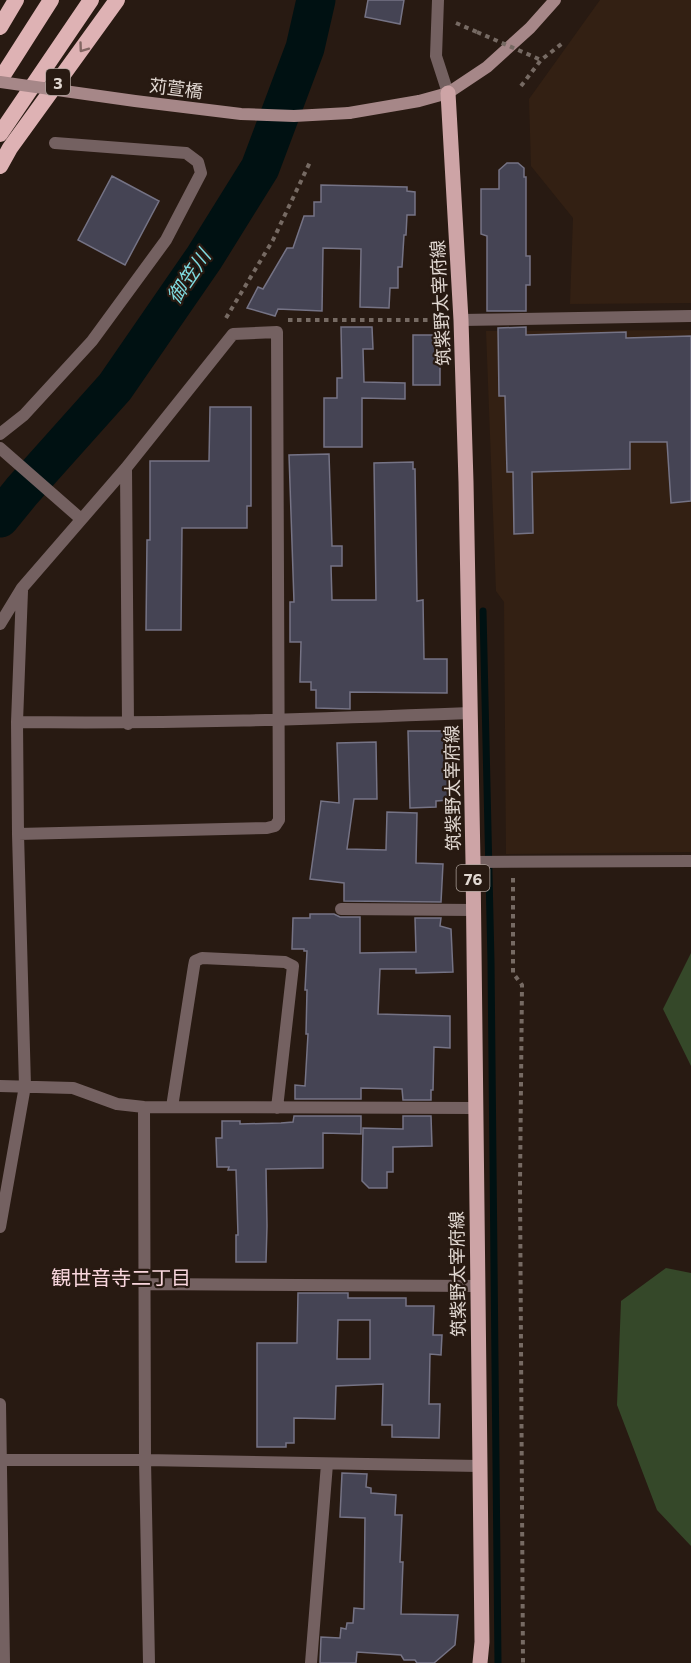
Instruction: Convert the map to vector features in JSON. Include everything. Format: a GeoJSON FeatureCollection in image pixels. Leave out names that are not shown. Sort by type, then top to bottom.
{"type":"FeatureCollection","features":[{"type":"Feature","properties":{"kind":"highway"},"geometry":{"type":"LineString","coordinates":[[0,27],[16,0]]}},
{"type":"Feature","properties":{"kind":"highway"},"geometry":{"type":"LineString","coordinates":[[0,81],[51,0]]}},
{"type":"Feature","properties":{"kind":"highway","name":"3"},"geometry":{"type":"LineString","coordinates":[[0,134],[91,0]]}},
{"type":"Feature","properties":{"kind":"highway","name":"3"},"geometry":{"type":"LineString","coordinates":[[0,166],[10,148],[117,0]]}},
{"type":"Feature","properties":{"kind":"main road","name":"苅萱橋"},"geometry":{"type":"LineString","coordinates":[[0,81],[241,114],[294,116],[349,113],[419,101],[448,93],[487,67],[530,28],[555,0]]}},
{"type":"Feature","properties":{"kind":"main road","name":"筑紫野太宰府線"},"geometry":{"type":"LineString","coordinates":[[448,93],[461,320],[470,713],[477,862],[473,910],[482,1642],[480,1663]]}},
{"type":"Feature","properties":{"kind":"street"},"geometry":{"type":"LineString","coordinates":[[438,0],[436,56],[448,93]]}},
{"type":"Feature","properties":{"kind":"street"},"geometry":{"type":"LineString","coordinates":[[0,434],[24,415],[92,341],[166,240],[201,173],[198,162],[186,153],[55,143]]}},
{"type":"Feature","properties":{"kind":"street"},"geometry":{"type":"LineString","coordinates":[[461,320],[691,316]]}},
{"type":"Feature","properties":{"kind":"street"},"geometry":{"type":"LineString","coordinates":[[0,624],[22,588],[126,468],[233,334],[277,332],[279,820],[275,826],[267,828],[18,834]]}},
{"type":"Feature","properties":{"kind":"street"},"geometry":{"type":"LineString","coordinates":[[1,449],[81,519]]}},
{"type":"Feature","properties":{"kind":"street"},"geometry":{"type":"LineString","coordinates":[[126,468],[128,724]]}},
{"type":"Feature","properties":{"kind":"street"},"geometry":{"type":"LineString","coordinates":[[0,1227],[26,1086],[17,722],[22,588]]}},
{"type":"Feature","properties":{"kind":"street"},"geometry":{"type":"LineString","coordinates":[[17,722],[128,724],[280,721],[470,713]]}},
{"type":"Feature","properties":{"kind":"street"},"geometry":{"type":"LineString","coordinates":[[477,862],[691,861]]}},
{"type":"Feature","properties":{"kind":"street"},"geometry":{"type":"LineString","coordinates":[[341,909],[473,910]]}},
{"type":"Feature","properties":{"kind":"street"},"geometry":{"type":"LineString","coordinates":[[172,1107],[195,961],[202,958],[285,962],[293,966],[277,1108]]}},
{"type":"Feature","properties":{"kind":"street"},"geometry":{"type":"LineString","coordinates":[[0,1086],[73,1088],[117,1104],[144,1107],[475,1108]]}},
{"type":"Feature","properties":{"kind":"street"},"geometry":{"type":"LineString","coordinates":[[144,1107],[145,1460],[149,1663]]}},
{"type":"Feature","properties":{"kind":"street"},"geometry":{"type":"LineString","coordinates":[[145,1284],[477,1286]]}},
{"type":"Feature","properties":{"kind":"street"},"geometry":{"type":"LineString","coordinates":[[0,1404],[4,1663]]}},
{"type":"Feature","properties":{"kind":"street"},"geometry":{"type":"LineString","coordinates":[[0,1460],[145,1460],[479,1466]]}},
{"type":"Feature","properties":{"kind":"street"},"geometry":{"type":"LineString","coordinates":[[311,1663],[327,1464]]}},
{"type":"Feature","properties":{"kind":"path"},"geometry":{"type":"LineString","coordinates":[[456,23],[541,60]]}},
{"type":"Feature","properties":{"kind":"path"},"geometry":{"type":"LineString","coordinates":[[521,86],[541,60],[564,42]]}},
{"type":"Feature","properties":{"kind":"path"},"geometry":{"type":"LineString","coordinates":[[236,320],[225,320],[273,240],[311,160]]}},
{"type":"Feature","properties":{"kind":"path"},"geometry":{"type":"LineString","coordinates":[[284,320],[461,320]]}},
{"type":"Feature","properties":{"kind":"path"},"geometry":{"type":"LineString","coordinates":[[506,862],[513,973],[522,985],[520,1196],[523,1663]]}},
{"type":"Feature","properties":{"kind":"shaded area"},"geometry":{"type":"Polygon","coordinates":[[[600,0],[691,0],[691,303],[570,304],[573,218],[531,166],[529,99],[600,0]]]}},
{"type":"Feature","properties":{"kind":"shaded area"},"geometry":{"type":"Polygon","coordinates":[[[691,330],[691,852],[506,854],[504,602],[496,591],[486,331],[691,330]]]}},
{"type":"Feature","properties":{"kind":"green space"},"geometry":{"type":"Polygon","coordinates":[[[691,953],[691,1066],[663,1009],[691,953]]]}},
{"type":"Feature","properties":{"kind":"green space"},"geometry":{"type":"Polygon","coordinates":[[[666,1268],[691,1273],[691,1546],[657,1510],[617,1405],[621,1301],[666,1268]]]}},
{"type":"Feature","properties":{"kind":"building"},"geometry":{"type":"Polygon","coordinates":[[[368,0],[404,0],[400,24],[365,17],[368,0]]]}},
{"type":"Feature","properties":{"kind":"building"},"geometry":{"type":"Polygon","coordinates":[[[507,163],[518,163],[524,168],[524,177],[526,177],[526,256],[530,256],[530,285],[526,285],[526,311],[487,311],[487,236],[481,234],[481,189],[499,189],[499,170],[507,163]]]}},
{"type":"Feature","properties":{"kind":"building"},"geometry":{"type":"Polygon","coordinates":[[[112,176],[159,201],[125,265],[78,240],[112,176]]]}},
{"type":"Feature","properties":{"kind":"building"},"geometry":{"type":"Polygon","coordinates":[[[321,185],[407,187],[407,191],[415,192],[415,215],[407,215],[402,267],[398,267],[398,288],[390,288],[389,308],[360,307],[361,249],[323,248],[322,311],[278,309],[275,316],[247,308],[258,287],[263,289],[287,248],[293,248],[304,216],[314,216],[314,202],[321,202],[321,185]]]}},
{"type":"Feature","properties":{"kind":"building"},"geometry":{"type":"Polygon","coordinates":[[[341,327],[372,327],[373,349],[363,349],[364,382],[405,383],[405,399],[362,398],[362,447],[324,447],[324,398],[337,398],[337,378],[342,378],[341,327]]]}},
{"type":"Feature","properties":{"kind":"building"},"geometry":{"type":"Polygon","coordinates":[[[526,327],[526,335],[626,332],[626,338],[691,336],[691,501],[671,503],[667,442],[630,442],[630,469],[532,472],[533,533],[514,534],[513,472],[507,472],[505,396],[499,396],[498,328],[526,327]]]}},
{"type":"Feature","properties":{"kind":"building"},"geometry":{"type":"Polygon","coordinates":[[[413,335],[440,335],[440,385],[413,385],[413,335]]]}},
{"type":"Feature","properties":{"kind":"building"},"geometry":{"type":"Polygon","coordinates":[[[210,407],[251,407],[251,506],[247,506],[247,528],[182,528],[181,630],[146,630],[147,540],[150,540],[150,461],[209,461],[210,407]]]}},
{"type":"Feature","properties":{"kind":"building"},"geometry":{"type":"Polygon","coordinates":[[[329,454],[332,546],[342,546],[342,566],[331,566],[332,600],[376,600],[374,463],[413,462],[417,601],[423,600],[424,659],[447,659],[447,693],[350,692],[350,709],[316,708],[316,690],[311,690],[311,682],[300,682],[301,642],[290,642],[290,602],[294,602],[289,455],[329,454]]]}},
{"type":"Feature","properties":{"kind":"building"},"geometry":{"type":"Polygon","coordinates":[[[408,731],[447,731],[450,800],[436,801],[436,807],[410,808],[408,731]]]}},
{"type":"Feature","properties":{"kind":"building"},"geometry":{"type":"Polygon","coordinates":[[[376,742],[377,799],[354,799],[347,849],[386,850],[387,812],[417,813],[416,863],[443,864],[441,902],[344,901],[344,883],[310,879],[321,801],[339,803],[337,743],[376,742]]]}},
{"type":"Feature","properties":{"kind":"building"},"geometry":{"type":"Polygon","coordinates":[[[310,914],[360,917],[360,953],[416,952],[415,918],[441,918],[440,926],[451,929],[453,972],[416,973],[416,969],[380,969],[378,1014],[450,1016],[450,1048],[434,1047],[431,1100],[403,1100],[402,1089],[361,1088],[361,1099],[295,1099],[295,1085],[305,1086],[308,1034],[306,1034],[307,990],[305,990],[307,951],[292,949],[293,918],[310,918],[310,914]]]}},
{"type":"Feature","properties":{"kind":"building"},"geometry":{"type":"Polygon","coordinates":[[[294,1116],[361,1116],[361,1134],[323,1133],[323,1168],[266,1169],[266,1262],[236,1262],[236,1235],[238,1235],[236,1170],[228,1170],[229,1167],[217,1167],[216,1138],[222,1138],[222,1121],[240,1121],[240,1124],[281,1123],[293,1122],[294,1116]]]}},
{"type":"Feature","properties":{"kind":"building"},"geometry":{"type":"Polygon","coordinates":[[[403,1116],[431,1116],[432,1146],[393,1147],[393,1172],[387,1172],[387,1188],[369,1188],[362,1181],[363,1128],[403,1129],[403,1116]]]}},
{"type":"Feature","properties":{"kind":"building"},"geometry":{"type":"Polygon","coordinates":[[[298,1293],[348,1293],[348,1298],[406,1298],[406,1306],[434,1306],[433,1335],[442,1335],[441,1355],[430,1354],[429,1404],[440,1404],[439,1438],[392,1437],[392,1425],[382,1425],[383,1384],[336,1386],[335,1419],[294,1418],[294,1443],[286,1443],[286,1447],[257,1447],[257,1343],[297,1343],[298,1293]],[[338,1320],[337,1359],[370,1359],[370,1320],[338,1320]]]}},
{"type":"Feature","properties":{"kind":"building"},"geometry":{"type":"Polygon","coordinates":[[[342,1473],[367,1474],[366,1487],[371,1488],[371,1493],[396,1495],[395,1515],[402,1515],[401,1614],[458,1615],[455,1645],[434,1663],[404,1660],[401,1655],[357,1652],[356,1663],[320,1663],[321,1637],[340,1638],[341,1628],[346,1629],[347,1623],[353,1623],[354,1608],[364,1609],[365,1518],[340,1517],[342,1473]]]}},
{"type":"Feature","properties":{"kind":"waterway","name":"御笠川"},"geometry":{"type":"LineString","coordinates":[[0,518],[115,387],[204,258],[260,168],[305,48],[316,0]]}},
{"type":"Feature","properties":{"kind":"waterway"},"geometry":{"type":"LineString","coordinates":[[483,611],[491,962],[498,1663]]}},
{"type":"Feature","properties":{"kind":"district","name":"観世音寺二丁目"},"geometry":{"type":"Point","coordinates":[121,1277]}}]}
